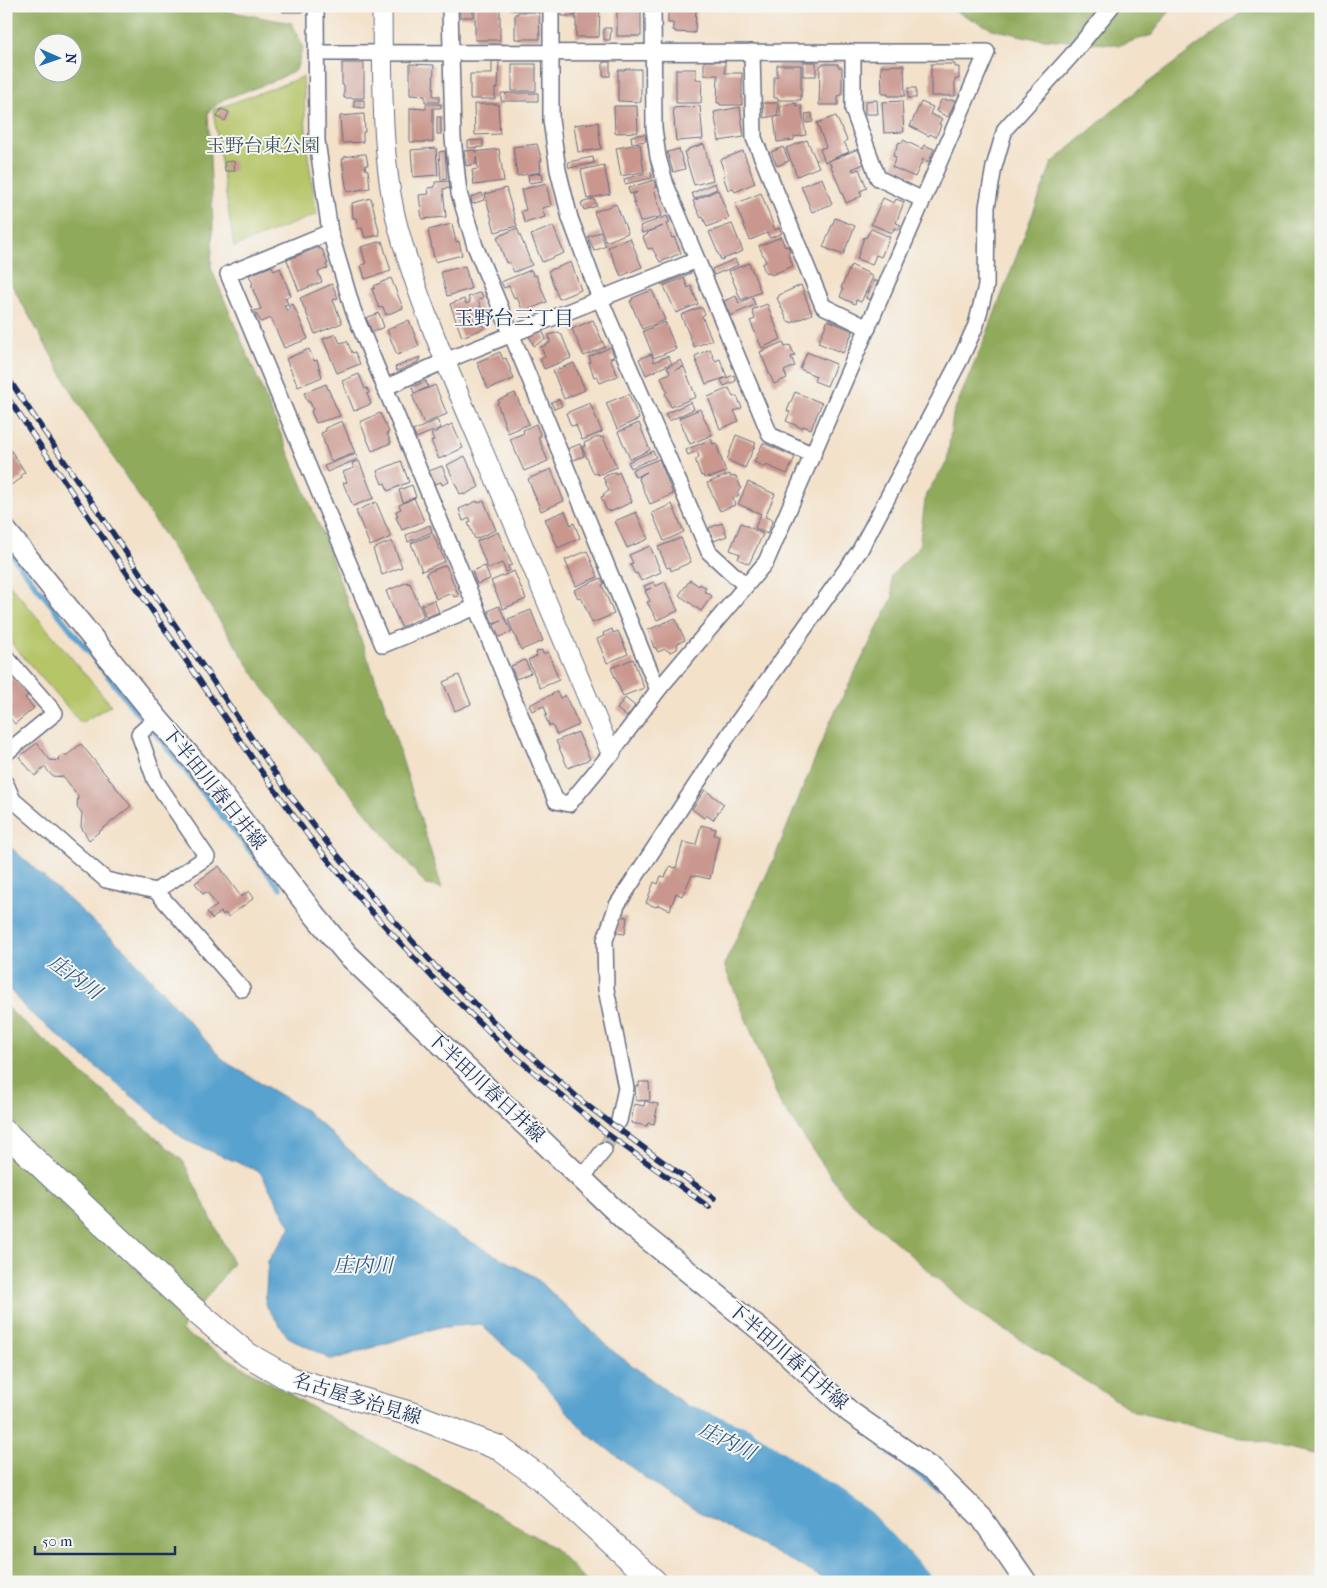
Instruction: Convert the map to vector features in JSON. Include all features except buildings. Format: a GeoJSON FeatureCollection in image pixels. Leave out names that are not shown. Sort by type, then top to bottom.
{"type":"FeatureCollection","features":[{"type":"Feature","properties":{"kind":"main road","name":"下半田川春日井線"},"geometry":{"type":"LineString","coordinates":[[6,530],[157,718],[217,788],[347,954],[628,1222],[769,1337],[850,1412],[933,1470],[982,1517],[1026,1582]]}},
{"type":"Feature","properties":{"kind":"main road","name":"名古屋多治見線"},"geometry":{"type":"LineString","coordinates":[[6,1133],[192,1308],[248,1355],[290,1380],[411,1414],[499,1448],[541,1478],[655,1582]]}},
{"type":"Feature","properties":{"kind":"street"},"geometry":{"type":"LineString","coordinates":[[316,6],[316,53],[317,140],[330,232],[353,310],[556,801],[569,804],[611,753],[658,690],[766,562],[987,52],[316,53]]}},
{"type":"Feature","properties":{"kind":"street"},"geometry":{"type":"LineString","coordinates":[[382,6],[386,149],[390,186],[398,226],[412,271],[445,361],[611,753]]}},
{"type":"Feature","properties":{"kind":"street"},"geometry":{"type":"LineString","coordinates":[[450,6],[452,138],[459,193],[475,246],[510,335],[658,690]]}},
{"type":"Feature","properties":{"kind":"street"},"geometry":{"type":"LineString","coordinates":[[551,6],[551,120],[558,170],[570,218],[600,299],[709,552],[745,585]]}},
{"type":"Feature","properties":{"kind":"street"},"geometry":{"type":"LineString","coordinates":[[653,6],[654,128],[658,157],[666,185],[770,435],[812,455]]}},
{"type":"Feature","properties":{"kind":"street"},"geometry":{"type":"LineString","coordinates":[[619,1121],[626,1088],[606,989],[605,940],[617,905],[730,734],[860,550],[961,358],[976,325],[986,286],[988,206],[994,167],[1005,129],[1070,57],[1112,6]]}},
{"type":"Feature","properties":{"kind":"street"},"geometry":{"type":"LineString","coordinates":[[752,52],[754,138],[823,306],[868,328]]}},
{"type":"Feature","properties":{"kind":"street"},"geometry":{"type":"LineString","coordinates":[[853,52],[853,110],[878,178],[923,200]]}},
{"type":"Feature","properties":{"kind":"street"},"geometry":{"type":"LineString","coordinates":[[330,232],[228,274],[383,645],[476,607]]}},
{"type":"Feature","properties":{"kind":"street"},"geometry":{"type":"LineString","coordinates":[[384,388],[445,361],[697,260]]}},
{"type":"Feature","properties":{"kind":"street"},"geometry":{"type":"LineString","coordinates":[[6,657],[54,714],[6,753]]}},
{"type":"Feature","properties":{"kind":"street"},"geometry":{"type":"LineString","coordinates":[[156,891],[207,857],[155,780],[139,734],[157,718]]}},
{"type":"Feature","properties":{"kind":"street"},"geometry":{"type":"LineString","coordinates":[[6,784],[13,800],[106,880],[156,891],[242,989]]}},
{"type":"Feature","properties":{"kind":"street"},"geometry":{"type":"LineString","coordinates":[[582,1178],[604,1150]]}},
{"type":"Feature","properties":{"kind":"green space"},"geometry":{"type":"Polygon","coordinates":[[[6,6],[199,6],[292,23],[303,47],[296,70],[272,82],[224,99],[208,112],[213,225],[211,268],[322,532],[388,714],[442,888],[426,885],[264,689],[80,406],[6,275],[6,6]]]}},
{"type":"Feature","properties":{"kind":"green space"},"geometry":{"type":"Polygon","coordinates":[[[945,6],[1173,6],[1152,35],[1120,45],[1032,38],[992,29],[945,6]]]}},
{"type":"Feature","properties":{"kind":"green space"},"geometry":{"type":"Polygon","coordinates":[[[1250,6],[1321,6],[1321,1457],[1135,1412],[973,1310],[847,1199],[780,1103],[724,965],[774,859],[830,722],[893,597],[891,576],[919,546],[926,494],[947,462],[953,414],[986,336],[1052,163],[1129,97],[1250,6]]]}},
{"type":"Feature","properties":{"kind":"green space","name":"玉野台東公園"},"geometry":{"type":"Polygon","coordinates":[[[303,77],[307,150],[317,214],[234,247],[213,110],[303,77]]]}},
{"type":"Feature","properties":{"kind":"green space"},"geometry":{"type":"Polygon","coordinates":[[[6,580],[111,705],[81,723],[6,637],[6,580]]]}},
{"type":"Feature","properties":{"kind":"green space"},"geometry":{"type":"Polygon","coordinates":[[[6,1007],[183,1161],[233,1263],[181,1331],[553,1547],[587,1582],[6,1582],[6,1007]]]}},
{"type":"Feature","properties":{"kind":"water","name":"庄内川"},"geometry":{"type":"Polygon","coordinates":[[[6,843],[125,950],[224,1061],[305,1110],[377,1175],[448,1229],[535,1277],[614,1352],[805,1493],[889,1540],[922,1582],[831,1582],[716,1522],[656,1486],[585,1432],[536,1375],[480,1324],[436,1328],[332,1360],[288,1337],[265,1304],[268,1261],[291,1227],[260,1172],[185,1140],[26,1009],[6,985],[6,843]]]}},
{"type":"Feature","properties":{"kind":"waterway"},"geometry":{"type":"LineString","coordinates":[[6,548],[142,719]]}},
{"type":"Feature","properties":{"kind":"waterway"},"geometry":{"type":"LineString","coordinates":[[155,733],[280,888]]}},
{"type":"Feature","properties":{"kind":"waterway","name":"庄内川"},"geometry":{"type":"LineString","coordinates":[[690,1423],[741,1443],[859,1525],[913,1582]]}},
{"type":"Feature","properties":{"kind":"waterway"},"geometry":{"type":"LineString","coordinates":[[881,1446],[938,1489]]}},
{"type":"Feature","properties":{"kind":"tunnel"},"geometry":{"type":"LineString","coordinates":[[604,1150],[619,1121]]}},
{"type":"Feature","properties":{"kind":"railway"},"geometry":{"type":"LineString","coordinates":[[6,375],[290,795],[376,901],[437,968],[512,1039],[584,1103],[714,1198]]}},
{"type":"Feature","properties":{"kind":"railway"},"geometry":{"type":"LineString","coordinates":[[6,395],[259,768],[310,838],[368,908],[432,977],[509,1051],[606,1133],[709,1207]]}},
{"type":"Feature","properties":{"kind":"district","name":"玉野台三丁目"},"geometry":{"type":"Point","coordinates":[514,318]}}]}
